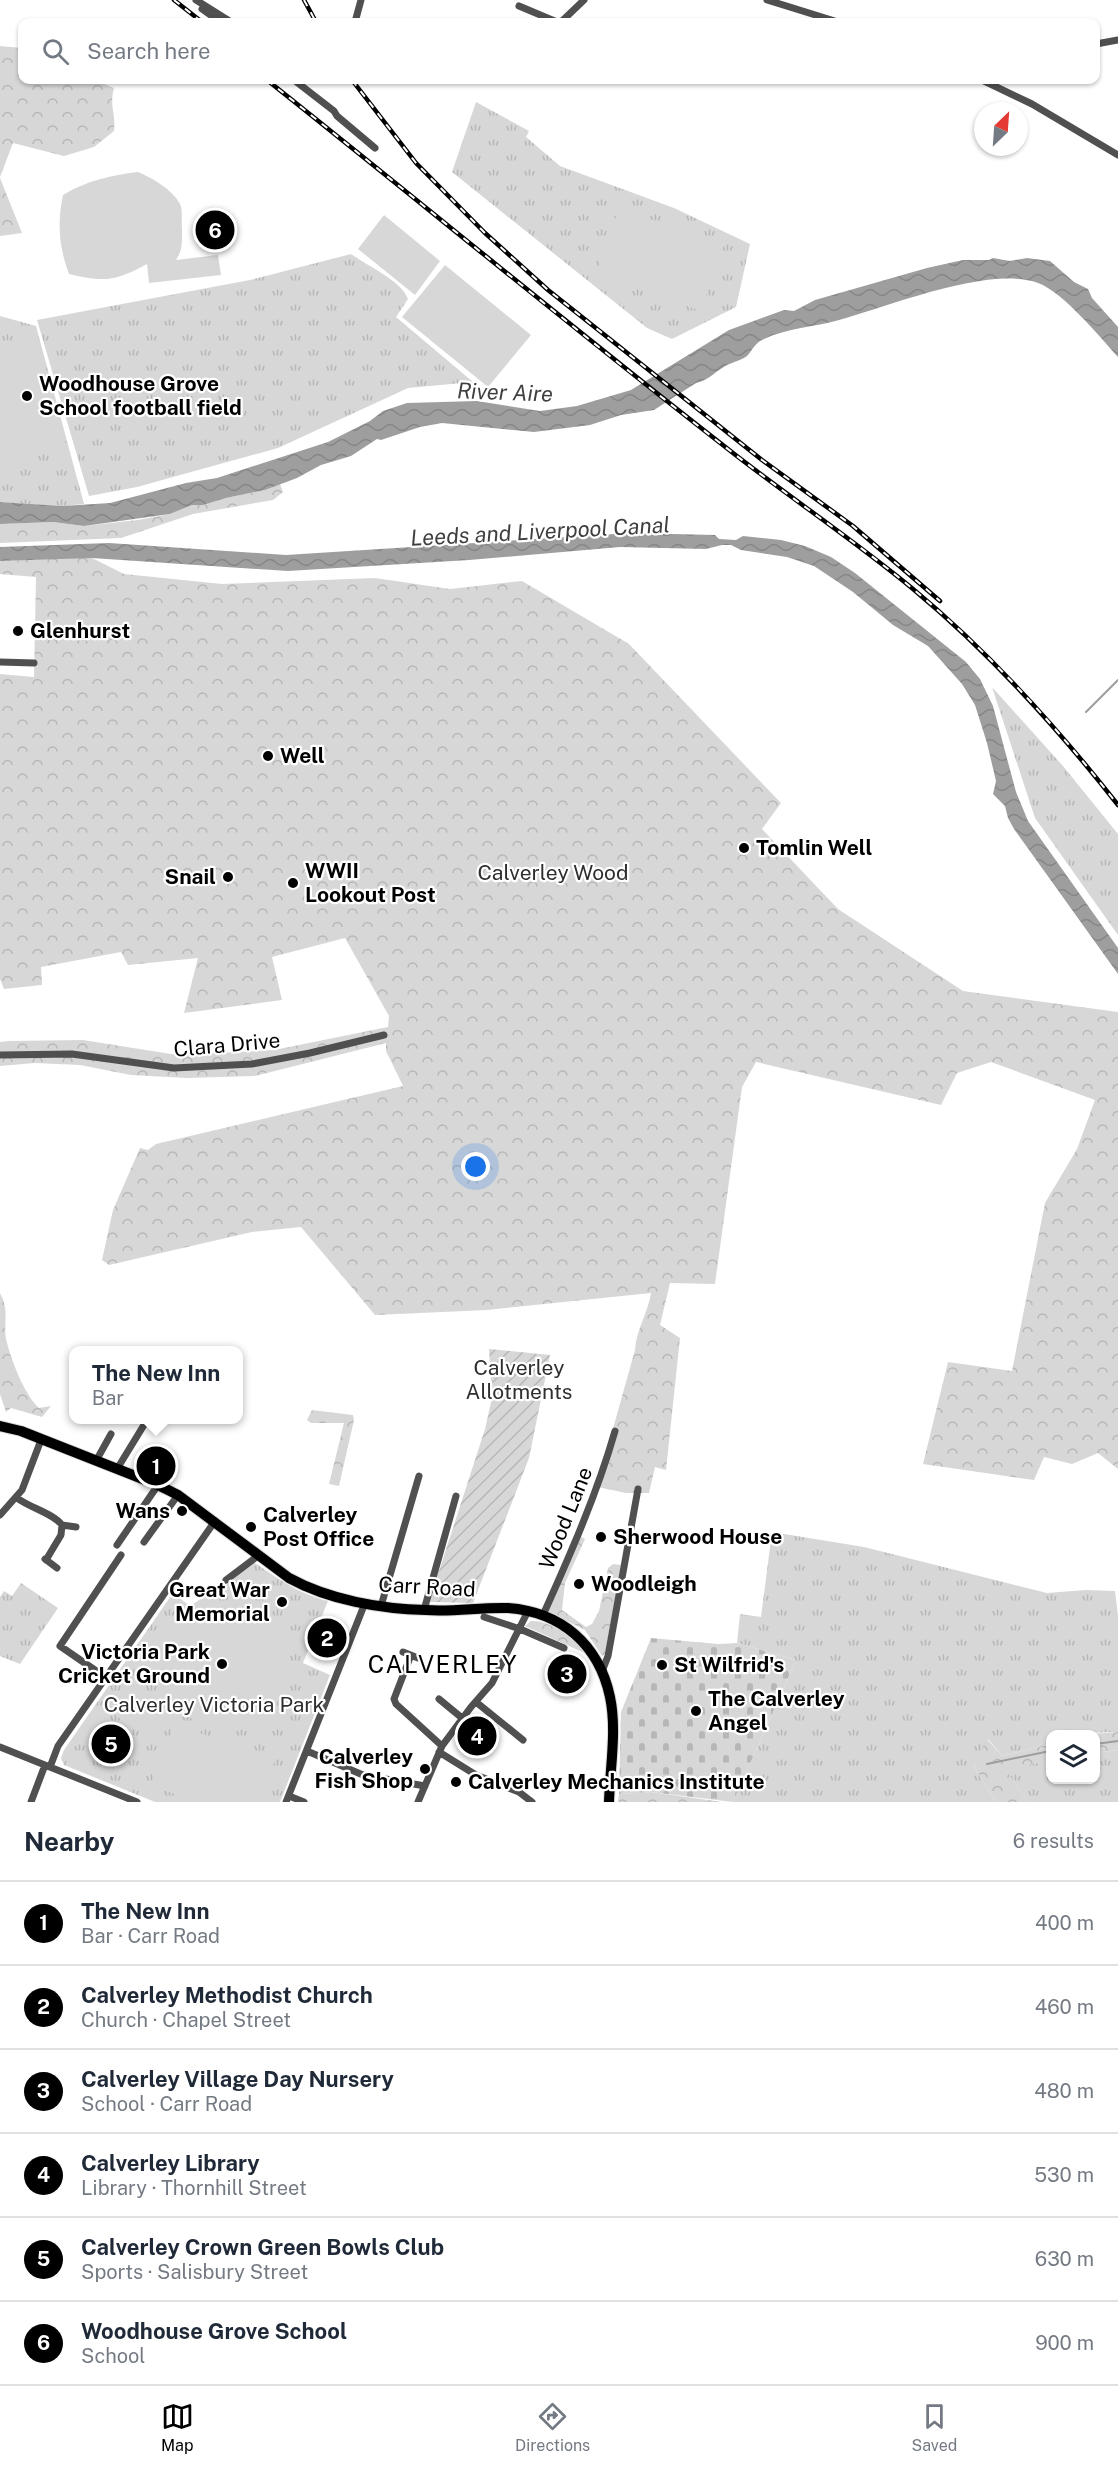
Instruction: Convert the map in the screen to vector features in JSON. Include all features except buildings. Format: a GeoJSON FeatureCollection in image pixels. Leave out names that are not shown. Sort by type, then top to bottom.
{"type":"FeatureCollection","features":[{"type":"Feature","properties":{"kind":"main road","name":"Carr Road"},"geometry":{"type":"LineString","coordinates":[[0,1426],[117,1469],[178,1495],[289,1578],[306,1587],[381,1606],[424,1610],[508,1608],[528,1611],[543,1615],[565,1627],[586,1643],[603,1669],[611,1699],[609,1802]]}},
{"type":"Feature","properties":{"kind":"street"},"geometry":{"type":"LineString","coordinates":[[196,0],[196,4],[215,18]]}},
{"type":"Feature","properties":{"kind":"street"},"geometry":{"type":"LineString","coordinates":[[196,0],[225,18]]}},
{"type":"Feature","properties":{"kind":"street"},"geometry":{"type":"LineString","coordinates":[[356,18],[362,0]]}},
{"type":"Feature","properties":{"kind":"street"},"geometry":{"type":"LineString","coordinates":[[564,18],[584,0]]}},
{"type":"Feature","properties":{"kind":"street"},"geometry":{"type":"LineString","coordinates":[[767,0],[825,18]]}},
{"type":"Feature","properties":{"kind":"street"},"geometry":{"type":"LineString","coordinates":[[519,6],[549,18]]}},
{"type":"Feature","properties":{"kind":"street"},"geometry":{"type":"LineString","coordinates":[[1100,43],[1118,40]]}},
{"type":"Feature","properties":{"kind":"street"},"geometry":{"type":"LineString","coordinates":[[299,84],[334,111],[375,148]]}},
{"type":"Feature","properties":{"kind":"street"},"geometry":{"type":"LineString","coordinates":[[990,84],[1032,104],[1118,155]]}},
{"type":"Feature","properties":{"kind":"street"},"geometry":{"type":"LineString","coordinates":[[0,662],[34,663]]}},
{"type":"Feature","properties":{"kind":"street","name":"Clara Drive"},"geometry":{"type":"LineString","coordinates":[[0,1055],[72,1054],[174,1068],[252,1064],[384,1035]]}},
{"type":"Feature","properties":{"kind":"street"},"geometry":{"type":"LineString","coordinates":[[117,1469],[144,1424]]}},
{"type":"Feature","properties":{"kind":"street","name":"Wood Lane"},"geometry":{"type":"LineString","coordinates":[[543,1615],[571,1553],[608,1459],[615,1431]]}},
{"type":"Feature","properties":{"kind":"street"},"geometry":{"type":"LineString","coordinates":[[96,1461],[111,1434]]}},
{"type":"Feature","properties":{"kind":"street"},"geometry":{"type":"LineString","coordinates":[[0,1515],[22,1490],[41,1440]]}},
{"type":"Feature","properties":{"kind":"street"},"geometry":{"type":"LineString","coordinates":[[381,1606],[419,1476]]}},
{"type":"Feature","properties":{"kind":"street"},"geometry":{"type":"LineString","coordinates":[[117,1545],[158,1485]]}},
{"type":"Feature","properties":{"kind":"street"},"geometry":{"type":"LineString","coordinates":[[603,1669],[608,1656],[638,1489]]}},
{"type":"Feature","properties":{"kind":"street"},"geometry":{"type":"LineString","coordinates":[[144,1542],[178,1495]]}},
{"type":"Feature","properties":{"kind":"street"},"geometry":{"type":"LineString","coordinates":[[424,1610],[456,1496]]}},
{"type":"Feature","properties":{"kind":"street"},"geometry":{"type":"LineString","coordinates":[[17,1498],[33,1509],[53,1517],[62,1526],[76,1527]]}},
{"type":"Feature","properties":{"kind":"street"},"geometry":{"type":"LineString","coordinates":[[31,1802],[58,1746],[215,1521]]}},
{"type":"Feature","properties":{"kind":"street"},"geometry":{"type":"LineString","coordinates":[[57,1568],[44,1559],[61,1535],[62,1526]]}},
{"type":"Feature","properties":{"kind":"street"},"geometry":{"type":"LineString","coordinates":[[105,1677],[60,1646],[121,1555]]}},
{"type":"Feature","properties":{"kind":"street"},"geometry":{"type":"LineString","coordinates":[[226,1580],[259,1555]]}},
{"type":"Feature","properties":{"kind":"street"},"geometry":{"type":"LineString","coordinates":[[304,1802],[287,1799],[365,1603]]}},
{"type":"Feature","properties":{"kind":"street"},"geometry":{"type":"LineString","coordinates":[[418,1802],[441,1749],[462,1718],[492,1683],[528,1611]]}},
{"type":"Feature","properties":{"kind":"street","name":"Carr Road"},"geometry":{"type":"LineString","coordinates":[[484,1617],[520,1629],[564,1648]]}},
{"type":"Feature","properties":{"kind":"street"},"geometry":{"type":"LineString","coordinates":[[403,1652],[414,1656],[394,1699],[396,1704],[441,1749],[476,1775],[519,1792],[532,1802]]}},
{"type":"Feature","properties":{"kind":"street"},"geometry":{"type":"LineString","coordinates":[[439,1699],[462,1718]]}},
{"type":"Feature","properties":{"kind":"street"},"geometry":{"type":"LineString","coordinates":[[476,1702],[523,1740]]}},
{"type":"Feature","properties":{"kind":"street"},"geometry":{"type":"LineString","coordinates":[[0,1747],[137,1802]]}},
{"type":"Feature","properties":{"kind":"street"},"geometry":{"type":"LineString","coordinates":[[306,1751],[363,1775],[425,1786]]}},
{"type":"Feature","properties":{"kind":"green space"},"geometry":{"type":"Polygon","coordinates":[[[0,46],[18,48],[18,84],[104,84],[114,88],[112,100],[114,131],[94,147],[64,156],[13,143],[0,177],[0,46]]]}},
{"type":"Feature","properties":{"kind":"green space"},"geometry":{"type":"Polygon","coordinates":[[[476,102],[529,131],[526,137],[560,166],[674,208],[750,244],[736,307],[672,339],[647,328],[452,172],[476,102]]]}},
{"type":"Feature","properties":{"kind":"green space"},"geometry":{"type":"Polygon","coordinates":[[[138,172],[167,189],[180,204],[182,241],[176,260],[218,255],[221,275],[149,283],[147,264],[109,279],[69,274],[60,235],[63,195],[99,179],[138,172]]]}},
{"type":"Feature","properties":{"kind":"green space"},"geometry":{"type":"Polygon","coordinates":[[[0,178],[22,233],[0,236],[0,178]]]}},
{"type":"Feature","properties":{"kind":"green space"},"geometry":{"type":"Polygon","coordinates":[[[619,208],[724,245],[701,311],[596,274],[619,208]]]}},
{"type":"Feature","properties":{"kind":"green space"},"geometry":{"type":"Polygon","coordinates":[[[384,215],[440,261],[415,295],[358,249],[384,215]]]}},
{"type":"Feature","properties":{"kind":"green space"},"geometry":{"type":"Polygon","coordinates":[[[351,254],[399,286],[408,299],[396,317],[473,382],[408,388],[278,448],[137,487],[89,496],[37,320],[250,280],[351,254]]]}},
{"type":"Feature","properties":{"kind":"green space"},"geometry":{"type":"Polygon","coordinates":[[[445,265],[531,335],[488,387],[402,317],[445,265]]]}},
{"type":"Feature","properties":{"kind":"green space"},"geometry":{"type":"Polygon","coordinates":[[[0,316],[36,326],[84,504],[63,506],[0,502],[0,316]]]}},
{"type":"Feature","properties":{"kind":"green space","name":"Woodhouse Grove School football field"},"geometry":{"type":"Polygon","coordinates":[[[37,335],[67,448],[0,466],[0,345],[37,335]]]}},
{"type":"Feature","properties":{"kind":"green space"},"geometry":{"type":"Polygon","coordinates":[[[280,484],[283,492],[273,500],[193,514],[121,538],[0,543],[0,524],[53,522],[84,526],[138,520],[170,514],[192,505],[203,505],[265,490],[280,484]]]}},
{"type":"Feature","properties":{"kind":"green space","name":"Calverley Wood"},"geometry":{"type":"Polygon","coordinates":[[[92,558],[124,574],[222,584],[375,578],[450,589],[522,581],[629,644],[781,803],[762,829],[838,909],[963,991],[1118,1012],[1118,1469],[1098,1453],[1072,1464],[1044,1457],[1034,1480],[923,1464],[948,1362],[1012,1371],[1045,1203],[1077,1149],[1095,1100],[991,1062],[957,1073],[941,1105],[756,1062],[742,1087],[715,1284],[670,1283],[660,1325],[680,1338],[666,1470],[655,1467],[649,1493],[626,1493],[593,1486],[605,1457],[651,1293],[487,1310],[375,1315],[301,1227],[252,1232],[109,1265],[102,1260],[113,1210],[140,1148],[148,1150],[156,1144],[403,1086],[386,1051],[386,1043],[255,1076],[187,1078],[131,1075],[80,1065],[35,1063],[0,1066],[0,1042],[9,1041],[83,1040],[177,1055],[274,1050],[388,1027],[389,1016],[345,938],[272,957],[282,1000],[184,1013],[198,958],[128,965],[121,952],[41,967],[42,985],[4,989],[0,979],[0,674],[34,677],[36,577],[0,574],[0,561],[92,558]]]}},
{"type":"Feature","properties":{"kind":"green space"},"geometry":{"type":"Polygon","coordinates":[[[992,687],[1063,766],[1118,834],[1118,935],[1035,818],[992,687]]]}},
{"type":"Feature","properties":{"kind":"green space"},"geometry":{"type":"Polygon","coordinates":[[[0,1293],[6,1312],[6,1339],[19,1376],[33,1402],[39,1408],[51,1406],[42,1417],[11,1408],[6,1412],[0,1394],[0,1293]]]}},
{"type":"Feature","properties":{"kind":"green space","name":"Calverley Allotments"},"geometry":{"type":"Polygon","coordinates":[[[489,1349],[550,1355],[529,1458],[473,1603],[429,1602],[485,1429],[492,1398],[489,1349]]]}},
{"type":"Feature","properties":{"kind":"green space"},"geometry":{"type":"Polygon","coordinates":[[[312,1410],[353,1415],[354,1420],[339,1486],[329,1484],[344,1423],[311,1423],[307,1420],[312,1410]]]}},
{"type":"Feature","properties":{"kind":"green space"},"geometry":{"type":"Polygon","coordinates":[[[772,1532],[864,1547],[1047,1593],[1086,1590],[1115,1591],[1118,1616],[1118,1732],[1046,1730],[1046,1745],[1002,1756],[988,1739],[974,1767],[996,1802],[733,1802],[796,1660],[737,1643],[740,1614],[761,1617],[772,1532]]]}},
{"type":"Feature","properties":{"kind":"green space"},"geometry":{"type":"Polygon","coordinates":[[[580,1536],[585,1539],[565,1583],[562,1610],[586,1627],[592,1624],[599,1611],[608,1568],[613,1564],[621,1565],[605,1654],[602,1656],[585,1630],[547,1611],[580,1536]]]}},
{"type":"Feature","properties":{"kind":"green space","name":"Calverley Victoria Park"},"geometry":{"type":"Polygon","coordinates":[[[255,1563],[298,1590],[328,1601],[303,1663],[330,1675],[280,1802],[155,1802],[64,1765],[61,1758],[64,1750],[173,1593],[190,1606],[255,1563]]]}},
{"type":"Feature","properties":{"kind":"green space"},"geometry":{"type":"Polygon","coordinates":[[[21,1583],[58,1608],[20,1664],[0,1656],[0,1597],[4,1591],[12,1596],[21,1583]]]}},
{"type":"Feature","properties":{"kind":"green space","name":"Victoria Park Cricket Ground"},"geometry":{"type":"Polygon","coordinates":[[[230,1600],[265,1609],[280,1625],[288,1648],[291,1668],[287,1686],[267,1719],[246,1729],[227,1731],[207,1727],[189,1717],[159,1682],[152,1661],[159,1640],[184,1618],[209,1603],[230,1600]]]}},
{"type":"Feature","properties":{"kind":"green space"},"geometry":{"type":"Polygon","coordinates":[[[531,1621],[555,1627],[570,1637],[589,1655],[525,1626],[531,1621]]]}},
{"type":"Feature","properties":{"kind":"green space","name":"St Wilfrid's"},"geometry":{"type":"Polygon","coordinates":[[[651,1638],[718,1644],[737,1643],[796,1660],[733,1802],[651,1792],[619,1794],[621,1712],[651,1638]]]}},
{"type":"Feature","properties":{"kind":"green space"},"geometry":{"type":"Polygon","coordinates":[[[129,1679],[169,1707],[148,1737],[108,1710],[129,1679]]]}},
{"type":"Feature","properties":{"kind":"green space"},"geometry":{"type":"Polygon","coordinates":[[[106,1717],[139,1739],[118,1770],[84,1749],[106,1717]]]}},
{"type":"Feature","properties":{"kind":"green space"},"geometry":{"type":"Polygon","coordinates":[[[175,1724],[275,1760],[260,1802],[195,1802],[151,1785],[175,1724]]]}},
{"type":"Feature","properties":{"kind":"green space"},"geometry":{"type":"Polygon","coordinates":[[[1118,1732],[1118,1750],[1100,1752],[1100,1733],[1118,1732]]]}},
{"type":"Feature","properties":{"kind":"green space"},"geometry":{"type":"Polygon","coordinates":[[[987,1739],[1002,1756],[1046,1745],[1046,1762],[1005,1769],[1028,1802],[996,1802],[974,1767],[987,1739]]]}},
{"type":"Feature","properties":{"kind":"green space"},"geometry":{"type":"Polygon","coordinates":[[[1118,1750],[1118,1802],[1028,1802],[1004,1768],[1046,1762],[1046,1784],[1100,1784],[1100,1752],[1118,1750]]]}},
{"type":"Feature","properties":{"kind":"green space"},"geometry":{"type":"Polygon","coordinates":[[[651,1792],[722,1802],[618,1802],[619,1794],[651,1792]]]}},
{"type":"Feature","properties":{"kind":"water","name":"River Aire"},"geometry":{"type":"Polygon","coordinates":[[[993,258],[1010,261],[1027,258],[1050,261],[1074,282],[1088,289],[1092,298],[1118,327],[1118,357],[1081,316],[1059,296],[1038,283],[1017,279],[993,279],[966,283],[839,320],[773,335],[758,342],[746,357],[723,367],[654,410],[621,415],[590,425],[534,432],[442,423],[420,427],[381,440],[377,439],[351,456],[321,465],[297,478],[265,490],[203,505],[192,505],[170,514],[84,526],[53,522],[0,524],[0,502],[63,506],[110,503],[186,483],[217,478],[328,442],[370,421],[383,411],[407,403],[477,401],[540,411],[577,406],[631,390],[729,330],[784,310],[794,311],[815,300],[927,268],[963,260],[993,258]]]}},
{"type":"Feature","properties":{"kind":"water"},"geometry":{"type":"Polygon","coordinates":[[[630,533],[715,535],[719,539],[736,540],[743,536],[781,540],[805,546],[831,557],[855,573],[966,662],[980,679],[993,706],[1016,792],[1028,821],[1118,948],[1118,974],[1014,829],[1005,806],[993,794],[996,781],[987,743],[975,705],[962,684],[928,646],[893,625],[853,592],[814,566],[787,557],[741,550],[731,545],[706,549],[620,547],[469,560],[288,571],[92,558],[0,561],[0,547],[109,543],[286,555],[630,533]]]}},
{"type":"Feature","properties":{"kind":"waterway"},"geometry":{"type":"LineString","coordinates":[[1086,712],[1118,680]]}},
{"type":"Feature","properties":{"kind":"waterway"},"geometry":{"type":"LineString","coordinates":[[1100,1743],[1118,1741]]}},
{"type":"Feature","properties":{"kind":"waterway"},"geometry":{"type":"LineString","coordinates":[[987,1764],[1046,1752]]}},
{"type":"Feature","properties":{"kind":"railway"},"geometry":{"type":"LineString","coordinates":[[174,0],[197,18]]}},
{"type":"Feature","properties":{"kind":"railway"},"geometry":{"type":"LineString","coordinates":[[304,0],[314,18]]}},
{"type":"Feature","properties":{"kind":"railway"},"geometry":{"type":"LineString","coordinates":[[272,84],[674,407],[913,589],[969,639],[1021,691],[1118,805]]}},
{"type":"Feature","properties":{"kind":"railway"},"geometry":{"type":"LineString","coordinates":[[355,84],[416,163],[485,233],[548,290],[762,460],[853,526],[940,601]]}},
{"type":"Feature","properties":{"kind":"place","name":"Woodhouse Grove School"},"geometry":{"type":"Point","coordinates":[215,230]}},
{"type":"Feature","properties":{"kind":"place","name":"Woodhouse Grove School football field"},"geometry":{"type":"Point","coordinates":[27,396]}},
{"type":"Feature","properties":{"kind":"place","name":"Glenhurst"},"geometry":{"type":"Point","coordinates":[18,631]}},
{"type":"Feature","properties":{"kind":"place","name":"Well"},"geometry":{"type":"Point","coordinates":[268,756]}},
{"type":"Feature","properties":{"kind":"place","name":"Tomlin Well"},"geometry":{"type":"Point","coordinates":[744,848]}},
{"type":"Feature","properties":{"kind":"place","name":"Snail"},"geometry":{"type":"Point","coordinates":[228,877]}},
{"type":"Feature","properties":{"kind":"place","name":"WWII Lookout Post"},"geometry":{"type":"Point","coordinates":[293,883]}},
{"type":"Feature","properties":{"kind":"place","name":"The New Inn"},"geometry":{"type":"Point","coordinates":[156,1466]}},
{"type":"Feature","properties":{"kind":"place","name":"Wans"},"geometry":{"type":"Point","coordinates":[182,1511]}},
{"type":"Feature","properties":{"kind":"place","name":"Calverley Post Office"},"geometry":{"type":"Point","coordinates":[251,1527]}},
{"type":"Feature","properties":{"kind":"place","name":"Sherwood House"},"geometry":{"type":"Point","coordinates":[601,1537]}},
{"type":"Feature","properties":{"kind":"place","name":"Woodleigh"},"geometry":{"type":"Point","coordinates":[579,1584]}},
{"type":"Feature","properties":{"kind":"place","name":"Great War Memorial"},"geometry":{"type":"Point","coordinates":[282,1602]}},
{"type":"Feature","properties":{"kind":"place","name":"Calverley Methodist Church"},"geometry":{"type":"Point","coordinates":[327,1638]}},
{"type":"Feature","properties":{"kind":"place","name":"Victoria Park Cricket Ground"},"geometry":{"type":"Point","coordinates":[222,1664]}},
{"type":"Feature","properties":{"kind":"place","name":"St Wilfrid's"},"geometry":{"type":"Point","coordinates":[662,1665]}},
{"type":"Feature","properties":{"kind":"place","name":"Calverley Village Day Nursery"},"geometry":{"type":"Point","coordinates":[567,1674]}},
{"type":"Feature","properties":{"kind":"place","name":"The Calverley Angel"},"geometry":{"type":"Point","coordinates":[696,1711]}},
{"type":"Feature","properties":{"kind":"place","name":"Calverley Library"},"geometry":{"type":"Point","coordinates":[477,1736]}},
{"type":"Feature","properties":{"kind":"place","name":"Calverley Crown Green Bowls Club"},"geometry":{"type":"Point","coordinates":[111,1744]}},
{"type":"Feature","properties":{"kind":"place","name":"Calverley Fish Shop"},"geometry":{"type":"Point","coordinates":[425,1769]}},
{"type":"Feature","properties":{"kind":"place","name":"Calverley Mechanics Institute"},"geometry":{"type":"Point","coordinates":[456,1782]}},
{"type":"Feature","properties":{"kind":"district","name":"CALVERLEY"},"geometry":{"type":"Point","coordinates":[443,1665]}},
{"type":"Feature","properties":{"kind":"water label","name":"Leeds and Liverpool Canal"},"geometry":{"type":"Point","coordinates":[540,531]}}]}
